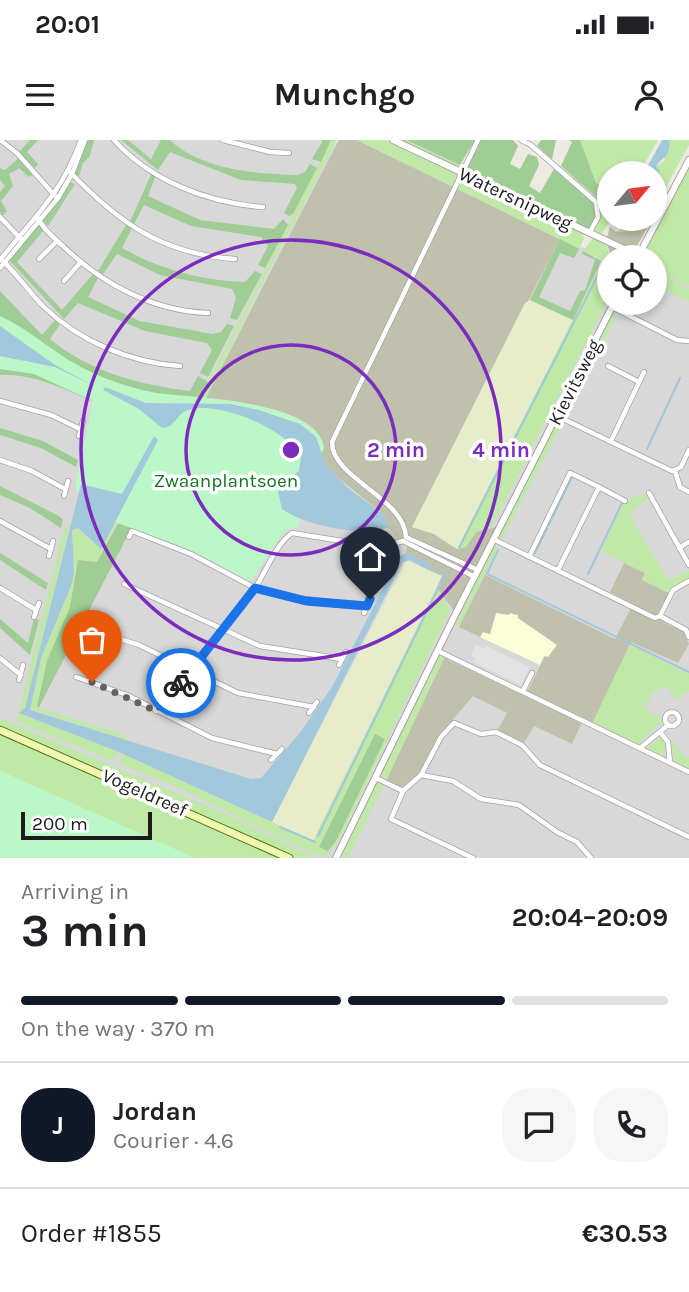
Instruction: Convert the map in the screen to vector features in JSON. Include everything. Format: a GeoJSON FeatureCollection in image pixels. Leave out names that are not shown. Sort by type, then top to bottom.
{"type":"FeatureCollection","features":[{"type":"Feature","properties":{"kind":"main road","name":"Vogeldreef"},"geometry":{"type":"LineString","coordinates":[[0,730],[289,858]]}},
{"type":"Feature","properties":{"kind":"street"},"geometry":{"type":"LineString","coordinates":[[0,140],[17,153],[56,197]]}},
{"type":"Feature","properties":{"kind":"street"},"geometry":{"type":"LineString","coordinates":[[114,140],[142,164],[183,188],[215,199],[263,207]]}},
{"type":"Feature","properties":{"kind":"street"},"geometry":{"type":"LineString","coordinates":[[223,140],[270,152],[289,153]]}},
{"type":"Feature","properties":{"kind":"street","name":"Watersnipweg"},"geometry":{"type":"LineString","coordinates":[[393,140],[617,245]]}},
{"type":"Feature","properties":{"kind":"street"},"geometry":{"type":"LineString","coordinates":[[405,539],[401,519],[338,460],[332,442],[478,140]]}},
{"type":"Feature","properties":{"kind":"street"},"geometry":{"type":"LineString","coordinates":[[521,140],[531,145],[596,202],[598,217],[590,232]]}},
{"type":"Feature","properties":{"kind":"street"},"geometry":{"type":"LineString","coordinates":[[0,268],[2,260],[56,197],[71,172],[82,141]]}},
{"type":"Feature","properties":{"kind":"street"},"geometry":{"type":"LineString","coordinates":[[645,245],[689,160]]}},
{"type":"Feature","properties":{"kind":"street"},"geometry":{"type":"LineString","coordinates":[[71,172],[110,211],[150,237],[198,254],[235,259]]}},
{"type":"Feature","properties":{"kind":"street"},"geometry":{"type":"LineString","coordinates":[[0,217],[22,239]]}},
{"type":"Feature","properties":{"kind":"street"},"geometry":{"type":"LineString","coordinates":[[39,220],[80,263],[134,295],[175,308],[208,313]]}},
{"type":"Feature","properties":{"kind":"street"},"geometry":{"type":"LineString","coordinates":[[39,259],[57,241]]}},
{"type":"Feature","properties":{"kind":"street"},"geometry":{"type":"LineString","coordinates":[[2,260],[47,310],[79,334],[117,352],[152,363],[180,366]]}},
{"type":"Feature","properties":{"kind":"street"},"geometry":{"type":"LineString","coordinates":[[64,281],[80,263]]}},
{"type":"Feature","properties":{"kind":"street","name":"Kievitsweg"},"geometry":{"type":"LineString","coordinates":[[338,858],[476,573],[608,315]]}},
{"type":"Feature","properties":{"kind":"street"},"geometry":{"type":"LineString","coordinates":[[631,315],[677,340],[689,341]]}},
{"type":"Feature","properties":{"kind":"street"},"geometry":{"type":"LineString","coordinates":[[608,366],[639,382]]}},
{"type":"Feature","properties":{"kind":"street"},"geometry":{"type":"LineString","coordinates":[[611,441],[644,372]]}},
{"type":"Feature","properties":{"kind":"street"},"geometry":{"type":"LineString","coordinates":[[0,401],[51,415],[80,429]]}},
{"type":"Feature","properties":{"kind":"street"},"geometry":{"type":"LineString","coordinates":[[556,415],[675,471],[680,487],[689,492]]}},
{"type":"Feature","properties":{"kind":"street"},"geometry":{"type":"LineString","coordinates":[[79,436],[83,421]]}},
{"type":"Feature","properties":{"kind":"street"},"geometry":{"type":"LineString","coordinates":[[675,471],[681,467],[689,450]]}},
{"type":"Feature","properties":{"kind":"street"},"geometry":{"type":"LineString","coordinates":[[0,460],[32,471],[65,489]]}},
{"type":"Feature","properties":{"kind":"street"},"geometry":{"type":"LineString","coordinates":[[529,557],[570,473],[625,501]]}},
{"type":"Feature","properties":{"kind":"street"},"geometry":{"type":"LineString","coordinates":[[64,496],[68,481]]}},
{"type":"Feature","properties":{"kind":"street"},"geometry":{"type":"LineString","coordinates":[[558,570],[599,487]]}},
{"type":"Feature","properties":{"kind":"street"},"geometry":{"type":"LineString","coordinates":[[649,493],[689,565]]}},
{"type":"Feature","properties":{"kind":"street"},"geometry":{"type":"LineString","coordinates":[[0,521],[51,549]]}},
{"type":"Feature","properties":{"kind":"street"},"geometry":{"type":"LineString","coordinates":[[129,537],[132,531],[165,542],[255,588],[306,601],[367,606]]}},
{"type":"Feature","properties":{"kind":"street"},"geometry":{"type":"LineString","coordinates":[[156,711],[223,631],[255,588],[283,542],[292,533],[380,547],[405,539],[476,573]]}},
{"type":"Feature","properties":{"kind":"street"},"geometry":{"type":"LineString","coordinates":[[493,540],[655,618],[660,617],[686,631],[689,637]]}},
{"type":"Feature","properties":{"kind":"street"},"geometry":{"type":"LineString","coordinates":[[49,556],[53,541]]}},
{"type":"Feature","properties":{"kind":"street"},"geometry":{"type":"LineString","coordinates":[[679,548],[689,542]]}},
{"type":"Feature","properties":{"kind":"street"},"geometry":{"type":"LineString","coordinates":[[660,617],[673,590],[689,580]]}},
{"type":"Feature","properties":{"kind":"street"},"geometry":{"type":"LineString","coordinates":[[124,584],[159,597],[223,631],[274,649],[342,659]]}},
{"type":"Feature","properties":{"kind":"street"},"geometry":{"type":"LineString","coordinates":[[0,588],[36,610]]}},
{"type":"Feature","properties":{"kind":"street"},"geometry":{"type":"LineString","coordinates":[[364,613],[370,599]]}},
{"type":"Feature","properties":{"kind":"street"},"geometry":{"type":"LineString","coordinates":[[34,617],[38,603]]}},
{"type":"Feature","properties":{"kind":"street"},"geometry":{"type":"LineString","coordinates":[[101,633],[139,645],[191,672],[259,699],[315,705],[309,713]]}},
{"type":"Feature","properties":{"kind":"street"},"geometry":{"type":"LineString","coordinates":[[438,651],[689,772]]}},
{"type":"Feature","properties":{"kind":"street"},"geometry":{"type":"LineString","coordinates":[[339,665],[346,652]]}},
{"type":"Feature","properties":{"kind":"street"},"geometry":{"type":"LineString","coordinates":[[0,658],[20,677],[23,665]]}},
{"type":"Feature","properties":{"kind":"street"},"geometry":{"type":"LineString","coordinates":[[523,691],[531,673]]}},
{"type":"Feature","properties":{"kind":"street"},"geometry":{"type":"LineString","coordinates":[[76,677],[107,687],[212,738],[277,754]]}},
{"type":"Feature","properties":{"kind":"street"},"geometry":{"type":"LineString","coordinates":[[473,858],[390,818],[403,791],[422,775],[440,737],[454,723],[481,734],[496,732],[522,745],[540,765],[689,837]]}},
{"type":"Feature","properties":{"kind":"street"},"geometry":{"type":"LineString","coordinates":[[640,748],[668,726]]}},
{"type":"Feature","properties":{"kind":"street"},"geometry":{"type":"LineString","coordinates":[[660,732],[668,742],[670,763]]}},
{"type":"Feature","properties":{"kind":"street"},"geometry":{"type":"LineString","coordinates":[[271,760],[282,749]]}},
{"type":"Feature","properties":{"kind":"street"},"geometry":{"type":"LineString","coordinates":[[422,775],[453,781],[481,799],[509,801],[519,805],[578,842],[590,858]]}},
{"type":"Feature","properties":{"kind":"street"},"geometry":{"type":"LineString","coordinates":[[376,778],[403,791]]}},
{"type":"Feature","properties":{"kind":"shaded area"},"geometry":{"type":"Polygon","coordinates":[[[0,140],[332,140],[533,229],[597,253],[597,315],[667,315],[667,245],[651,245],[659,231],[667,231],[667,216],[689,177],[689,858],[0,858],[0,140]]]}},
{"type":"Feature","properties":{"kind":"shaded area"},"geometry":{"type":"Polygon","coordinates":[[[339,140],[357,140],[560,239],[412,527],[434,534],[457,549],[466,547],[476,532],[496,527],[455,612],[437,588],[442,576],[428,570],[432,565],[406,553],[407,545],[455,569],[459,561],[408,542],[401,544],[386,527],[384,515],[341,480],[326,465],[320,453],[203,402],[339,140]]]}},
{"type":"Feature","properties":{"kind":"shaded area"},"geometry":{"type":"Polygon","coordinates":[[[609,231],[645,231],[638,245],[607,245],[609,231]]]}},
{"type":"Feature","properties":{"kind":"shaded area"},"geometry":{"type":"Polygon","coordinates":[[[530,300],[573,320],[457,549],[434,534],[412,527],[525,303],[530,300]]]}},
{"type":"Feature","properties":{"kind":"shaded area"},"geometry":{"type":"Polygon","coordinates":[[[406,560],[442,576],[313,841],[272,822],[406,560]]]}},
{"type":"Feature","properties":{"kind":"shaded area"},"geometry":{"type":"Polygon","coordinates":[[[624,563],[645,573],[642,580],[669,593],[660,613],[663,622],[684,632],[689,644],[678,663],[631,642],[593,722],[584,718],[572,744],[534,726],[524,743],[497,731],[507,713],[473,696],[437,738],[420,772],[401,788],[386,781],[444,658],[525,696],[545,656],[548,657],[557,645],[518,618],[518,615],[510,613],[496,613],[490,634],[483,632],[480,637],[459,627],[485,575],[615,639],[633,604],[610,592],[624,563]]]}},
{"type":"Feature","properties":{"kind":"shaded area"},"geometry":{"type":"Polygon","coordinates":[[[496,612],[519,615],[518,618],[558,645],[547,658],[544,656],[540,665],[480,637],[483,632],[490,634],[496,612]]]}},
{"type":"Feature","properties":{"kind":"shaded area"},"geometry":{"type":"Polygon","coordinates":[[[476,645],[485,649],[486,646],[530,667],[521,685],[473,662],[475,658],[471,656],[476,645]]]}},
{"type":"Feature","properties":{"kind":"green space"},"geometry":{"type":"Polygon","coordinates":[[[30,140],[38,140],[27,152],[38,164],[35,168],[19,152],[30,140]]]}},
{"type":"Feature","properties":{"kind":"green space"},"geometry":{"type":"Polygon","coordinates":[[[88,140],[94,140],[90,156],[83,163],[78,179],[74,173],[88,140]]]}},
{"type":"Feature","properties":{"kind":"green space"},"geometry":{"type":"Polygon","coordinates":[[[121,140],[128,140],[151,159],[161,140],[170,140],[197,158],[230,168],[298,175],[305,172],[310,164],[317,168],[293,214],[289,216],[284,213],[297,188],[295,184],[241,180],[170,152],[158,170],[121,140]]]}},
{"type":"Feature","properties":{"kind":"green space"},"geometry":{"type":"Polygon","coordinates":[[[323,140],[331,140],[321,162],[312,159],[323,140]]]}},
{"type":"Feature","properties":{"kind":"green space"},"geometry":{"type":"Polygon","coordinates":[[[331,140],[337,140],[203,397],[259,295],[206,398],[191,416],[83,375],[200,398],[331,140]]]}},
{"type":"Feature","properties":{"kind":"green space"},"geometry":{"type":"Polygon","coordinates":[[[357,140],[384,140],[582,231],[584,239],[579,249],[357,140]]]}},
{"type":"Feature","properties":{"kind":"green space"},"geometry":{"type":"Polygon","coordinates":[[[398,140],[406,140],[460,165],[465,161],[459,169],[398,140]]]}},
{"type":"Feature","properties":{"kind":"green space"},"geometry":{"type":"Polygon","coordinates":[[[406,140],[475,140],[460,165],[406,140]]]}},
{"type":"Feature","properties":{"kind":"green space"},"geometry":{"type":"Polygon","coordinates":[[[480,140],[513,140],[518,146],[510,164],[520,169],[528,154],[537,157],[539,165],[529,186],[540,193],[554,169],[595,202],[593,224],[587,229],[465,171],[480,140]]]}},
{"type":"Feature","properties":{"kind":"green space"},"geometry":{"type":"Polygon","coordinates":[[[541,140],[556,140],[552,159],[537,146],[541,140]]]}},
{"type":"Feature","properties":{"kind":"green space"},"geometry":{"type":"Polygon","coordinates":[[[569,140],[580,140],[597,184],[597,198],[561,166],[572,142],[569,140]]]}},
{"type":"Feature","properties":{"kind":"green space"},"geometry":{"type":"Polygon","coordinates":[[[580,140],[658,140],[646,161],[597,161],[596,183],[580,140]]]}},
{"type":"Feature","properties":{"kind":"green space"},"geometry":{"type":"Polygon","coordinates":[[[670,140],[689,140],[689,145],[667,185],[667,161],[664,161],[670,140]]]}},
{"type":"Feature","properties":{"kind":"green space"},"geometry":{"type":"Polygon","coordinates":[[[19,158],[34,174],[29,177],[19,168],[9,174],[13,186],[1,201],[7,211],[3,215],[0,212],[0,192],[5,186],[0,180],[0,168],[5,170],[19,158]]]}},
{"type":"Feature","properties":{"kind":"green space"},"geometry":{"type":"Polygon","coordinates":[[[689,164],[689,286],[667,276],[667,245],[647,245],[654,231],[667,231],[667,206],[689,164]]]}},
{"type":"Feature","properties":{"kind":"green space"},"geometry":{"type":"Polygon","coordinates":[[[152,172],[156,175],[148,196],[200,220],[274,229],[283,219],[288,225],[265,268],[258,265],[268,246],[261,237],[191,226],[144,205],[134,224],[130,222],[152,172]]]}},
{"type":"Feature","properties":{"kind":"green space"},"geometry":{"type":"Polygon","coordinates":[[[69,182],[75,184],[48,226],[43,221],[69,182]]]}},
{"type":"Feature","properties":{"kind":"green space"},"geometry":{"type":"Polygon","coordinates":[[[597,222],[597,231],[603,231],[601,234],[595,233],[597,222]]]}},
{"type":"Feature","properties":{"kind":"green space"},"geometry":{"type":"Polygon","coordinates":[[[39,225],[44,230],[17,262],[62,310],[93,274],[98,278],[88,297],[140,321],[212,334],[221,332],[227,324],[234,326],[208,377],[200,373],[212,350],[207,343],[145,331],[78,303],[64,319],[9,260],[39,225]]]}},
{"type":"Feature","properties":{"kind":"green space"},"geometry":{"type":"Polygon","coordinates":[[[126,225],[132,228],[122,248],[166,268],[197,276],[245,282],[255,271],[262,274],[237,320],[230,318],[236,298],[232,289],[160,275],[117,254],[103,274],[98,271],[126,225]]]}},
{"type":"Feature","properties":{"kind":"green space"},"geometry":{"type":"Polygon","coordinates":[[[594,237],[606,241],[607,245],[597,245],[597,257],[583,251],[594,237]]]}},
{"type":"Feature","properties":{"kind":"green space"},"geometry":{"type":"Polygon","coordinates":[[[560,239],[579,249],[574,258],[560,253],[539,297],[570,311],[580,291],[585,290],[595,260],[582,254],[583,251],[597,259],[597,269],[573,320],[530,300],[560,239]]]}},
{"type":"Feature","properties":{"kind":"green space"},"geometry":{"type":"Polygon","coordinates":[[[597,272],[597,315],[600,315],[492,526],[476,532],[466,547],[457,549],[597,272]]]}},
{"type":"Feature","properties":{"kind":"green space"},"geometry":{"type":"Polygon","coordinates":[[[667,277],[689,289],[689,302],[667,291],[667,277]]]}},
{"type":"Feature","properties":{"kind":"green space"},"geometry":{"type":"Polygon","coordinates":[[[0,291],[42,335],[56,319],[61,323],[50,339],[99,368],[134,381],[190,391],[198,376],[208,382],[200,398],[169,399],[109,384],[0,320],[0,291]]]}},
{"type":"Feature","properties":{"kind":"green space"},"geometry":{"type":"Polygon","coordinates":[[[610,315],[617,315],[566,416],[560,413],[610,315]]]}},
{"type":"Feature","properties":{"kind":"green space","name":"Zwaanplantsoen"},"geometry":{"type":"Polygon","coordinates":[[[0,316],[81,367],[118,383],[157,393],[252,404],[300,419],[316,431],[324,447],[297,528],[283,533],[251,581],[184,547],[109,520],[75,488],[93,401],[34,374],[0,369],[0,316]]]}},
{"type":"Feature","properties":{"kind":"green space"},"geometry":{"type":"Polygon","coordinates":[[[0,364],[11,365],[94,393],[92,401],[35,379],[0,375],[0,364]]]}},
{"type":"Feature","properties":{"kind":"green space"},"geometry":{"type":"Polygon","coordinates":[[[557,419],[563,422],[501,541],[496,539],[557,419]]]}},
{"type":"Feature","properties":{"kind":"green space"},"geometry":{"type":"Polygon","coordinates":[[[0,428],[43,441],[78,460],[76,467],[41,448],[0,435],[0,428]]]}},
{"type":"Feature","properties":{"kind":"green space"},"geometry":{"type":"Polygon","coordinates":[[[164,439],[96,562],[78,560],[70,607],[47,661],[37,707],[128,736],[127,740],[30,709],[41,658],[71,586],[74,573],[72,529],[77,528],[101,549],[126,499],[81,484],[76,477],[85,479],[164,439]]]}},
{"type":"Feature","properties":{"kind":"green space"},"geometry":{"type":"Polygon","coordinates":[[[164,439],[174,446],[37,707],[47,661],[70,607],[78,560],[97,562],[164,439]]]}},
{"type":"Feature","properties":{"kind":"green space"},"geometry":{"type":"Polygon","coordinates":[[[0,486],[59,516],[63,520],[61,528],[30,508],[0,495],[0,486]]]}},
{"type":"Feature","properties":{"kind":"green space"},"geometry":{"type":"Polygon","coordinates":[[[644,493],[648,499],[635,508],[631,518],[667,578],[671,580],[689,570],[689,579],[669,593],[642,580],[645,573],[601,551],[624,502],[644,493]]]}},
{"type":"Feature","properties":{"kind":"green space"},"geometry":{"type":"Polygon","coordinates":[[[70,522],[25,709],[19,712],[63,532],[70,522]]]}},
{"type":"Feature","properties":{"kind":"green space"},"geometry":{"type":"Polygon","coordinates":[[[493,545],[498,547],[459,627],[456,625],[493,545]]]}},
{"type":"Feature","properties":{"kind":"green space"},"geometry":{"type":"Polygon","coordinates":[[[0,553],[48,583],[46,590],[0,560],[0,553]]]}},
{"type":"Feature","properties":{"kind":"green space"},"geometry":{"type":"Polygon","coordinates":[[[437,588],[450,610],[340,838],[327,856],[316,855],[183,790],[118,763],[123,754],[313,841],[437,588]],[[375,734],[319,846],[328,850],[375,734]]]}},
{"type":"Feature","properties":{"kind":"green space"},"geometry":{"type":"Polygon","coordinates":[[[34,618],[39,620],[30,655],[0,628],[0,619],[28,643],[34,618]]]}},
{"type":"Feature","properties":{"kind":"green space"},"geometry":{"type":"Polygon","coordinates":[[[630,645],[689,674],[689,690],[677,700],[666,686],[649,694],[652,698],[644,705],[654,716],[658,714],[664,726],[660,723],[640,741],[640,745],[593,722],[630,645]]]}},
{"type":"Feature","properties":{"kind":"green space"},"geometry":{"type":"Polygon","coordinates":[[[438,655],[444,658],[386,781],[380,775],[438,655]]]}},
{"type":"Feature","properties":{"kind":"green space"},"geometry":{"type":"Polygon","coordinates":[[[19,713],[119,752],[112,761],[16,721],[19,713]]]}},
{"type":"Feature","properties":{"kind":"green space"},"geometry":{"type":"Polygon","coordinates":[[[0,718],[226,814],[316,858],[295,858],[0,726],[0,718]]]}},
{"type":"Feature","properties":{"kind":"green space"},"geometry":{"type":"Polygon","coordinates":[[[0,733],[284,858],[186,858],[0,778],[0,733]]]}},
{"type":"Feature","properties":{"kind":"green space"},"geometry":{"type":"Polygon","coordinates":[[[375,734],[385,739],[336,841],[328,851],[319,847],[375,734]]]}},
{"type":"Feature","properties":{"kind":"green space"},"geometry":{"type":"Polygon","coordinates":[[[658,736],[665,742],[665,756],[647,749],[647,745],[649,747],[660,738],[658,736]]]}},
{"type":"Feature","properties":{"kind":"green space"},"geometry":{"type":"Polygon","coordinates":[[[670,739],[686,758],[689,756],[689,769],[673,762],[675,759],[670,739]]]}},
{"type":"Feature","properties":{"kind":"green space"},"geometry":{"type":"Polygon","coordinates":[[[0,771],[3,772],[195,858],[0,858],[0,771]]]}},
{"type":"Feature","properties":{"kind":"green space"},"geometry":{"type":"Polygon","coordinates":[[[376,783],[384,784],[348,858],[342,858],[376,783]]]}},
{"type":"Feature","properties":{"kind":"water"},"geometry":{"type":"Polygon","coordinates":[[[662,140],[670,140],[667,155],[661,161],[651,161],[662,140]]]}},
{"type":"Feature","properties":{"kind":"water"},"geometry":{"type":"Polygon","coordinates":[[[0,326],[55,365],[94,386],[55,367],[0,356],[0,326]]]}},
{"type":"Feature","properties":{"kind":"water"},"geometry":{"type":"Polygon","coordinates":[[[105,387],[146,403],[230,404],[259,410],[300,424],[316,437],[326,465],[348,488],[384,515],[388,527],[364,531],[334,528],[304,520],[282,509],[278,492],[284,482],[299,471],[301,457],[282,436],[267,427],[233,413],[201,408],[184,412],[170,426],[162,428],[139,409],[103,390],[105,387]]]}},
{"type":"Feature","properties":{"kind":"water"},"geometry":{"type":"Polygon","coordinates":[[[154,436],[158,440],[101,549],[78,528],[72,530],[74,573],[71,586],[41,658],[30,710],[251,779],[261,778],[299,734],[332,687],[400,556],[406,553],[432,565],[428,570],[410,560],[402,563],[272,822],[119,752],[19,713],[25,708],[81,484],[122,494],[154,436]]]}},
{"type":"Feature","properties":{"kind":"waterway"},"geometry":{"type":"LineString","coordinates":[[459,548],[597,277]]}},
{"type":"Feature","properties":{"kind":"waterway"},"geometry":{"type":"LineString","coordinates":[[647,449],[680,378]]}},
{"type":"Feature","properties":{"kind":"waterway"},"geometry":{"type":"LineString","coordinates":[[535,553],[572,477]]}},
{"type":"Feature","properties":{"kind":"waterway"},"geometry":{"type":"LineString","coordinates":[[588,574],[622,503]]}},
{"type":"Feature","properties":{"kind":"waterway"},"geometry":{"type":"LineString","coordinates":[[498,550],[487,574],[689,672]]}},
{"type":"Feature","properties":{"kind":"waterway"},"geometry":{"type":"LineString","coordinates":[[435,569],[443,574]]}},
{"type":"Feature","properties":{"kind":"waterway"},"geometry":{"type":"LineString","coordinates":[[318,836],[446,572]]}},
{"type":"Feature","properties":{"kind":"waterway"},"geometry":{"type":"LineString","coordinates":[[280,827],[315,842]]}},
{"type":"Feature","properties":{"kind":"way so far"},"geometry":{"type":"LineString","coordinates":[[92,682],[127,695],[156,711],[181,683]]}},
{"type":"Feature","properties":{"kind":"route"},"geometry":{"type":"LineString","coordinates":[[181,683],[255,588],[306,601],[367,606],[370,599]]}}]}
